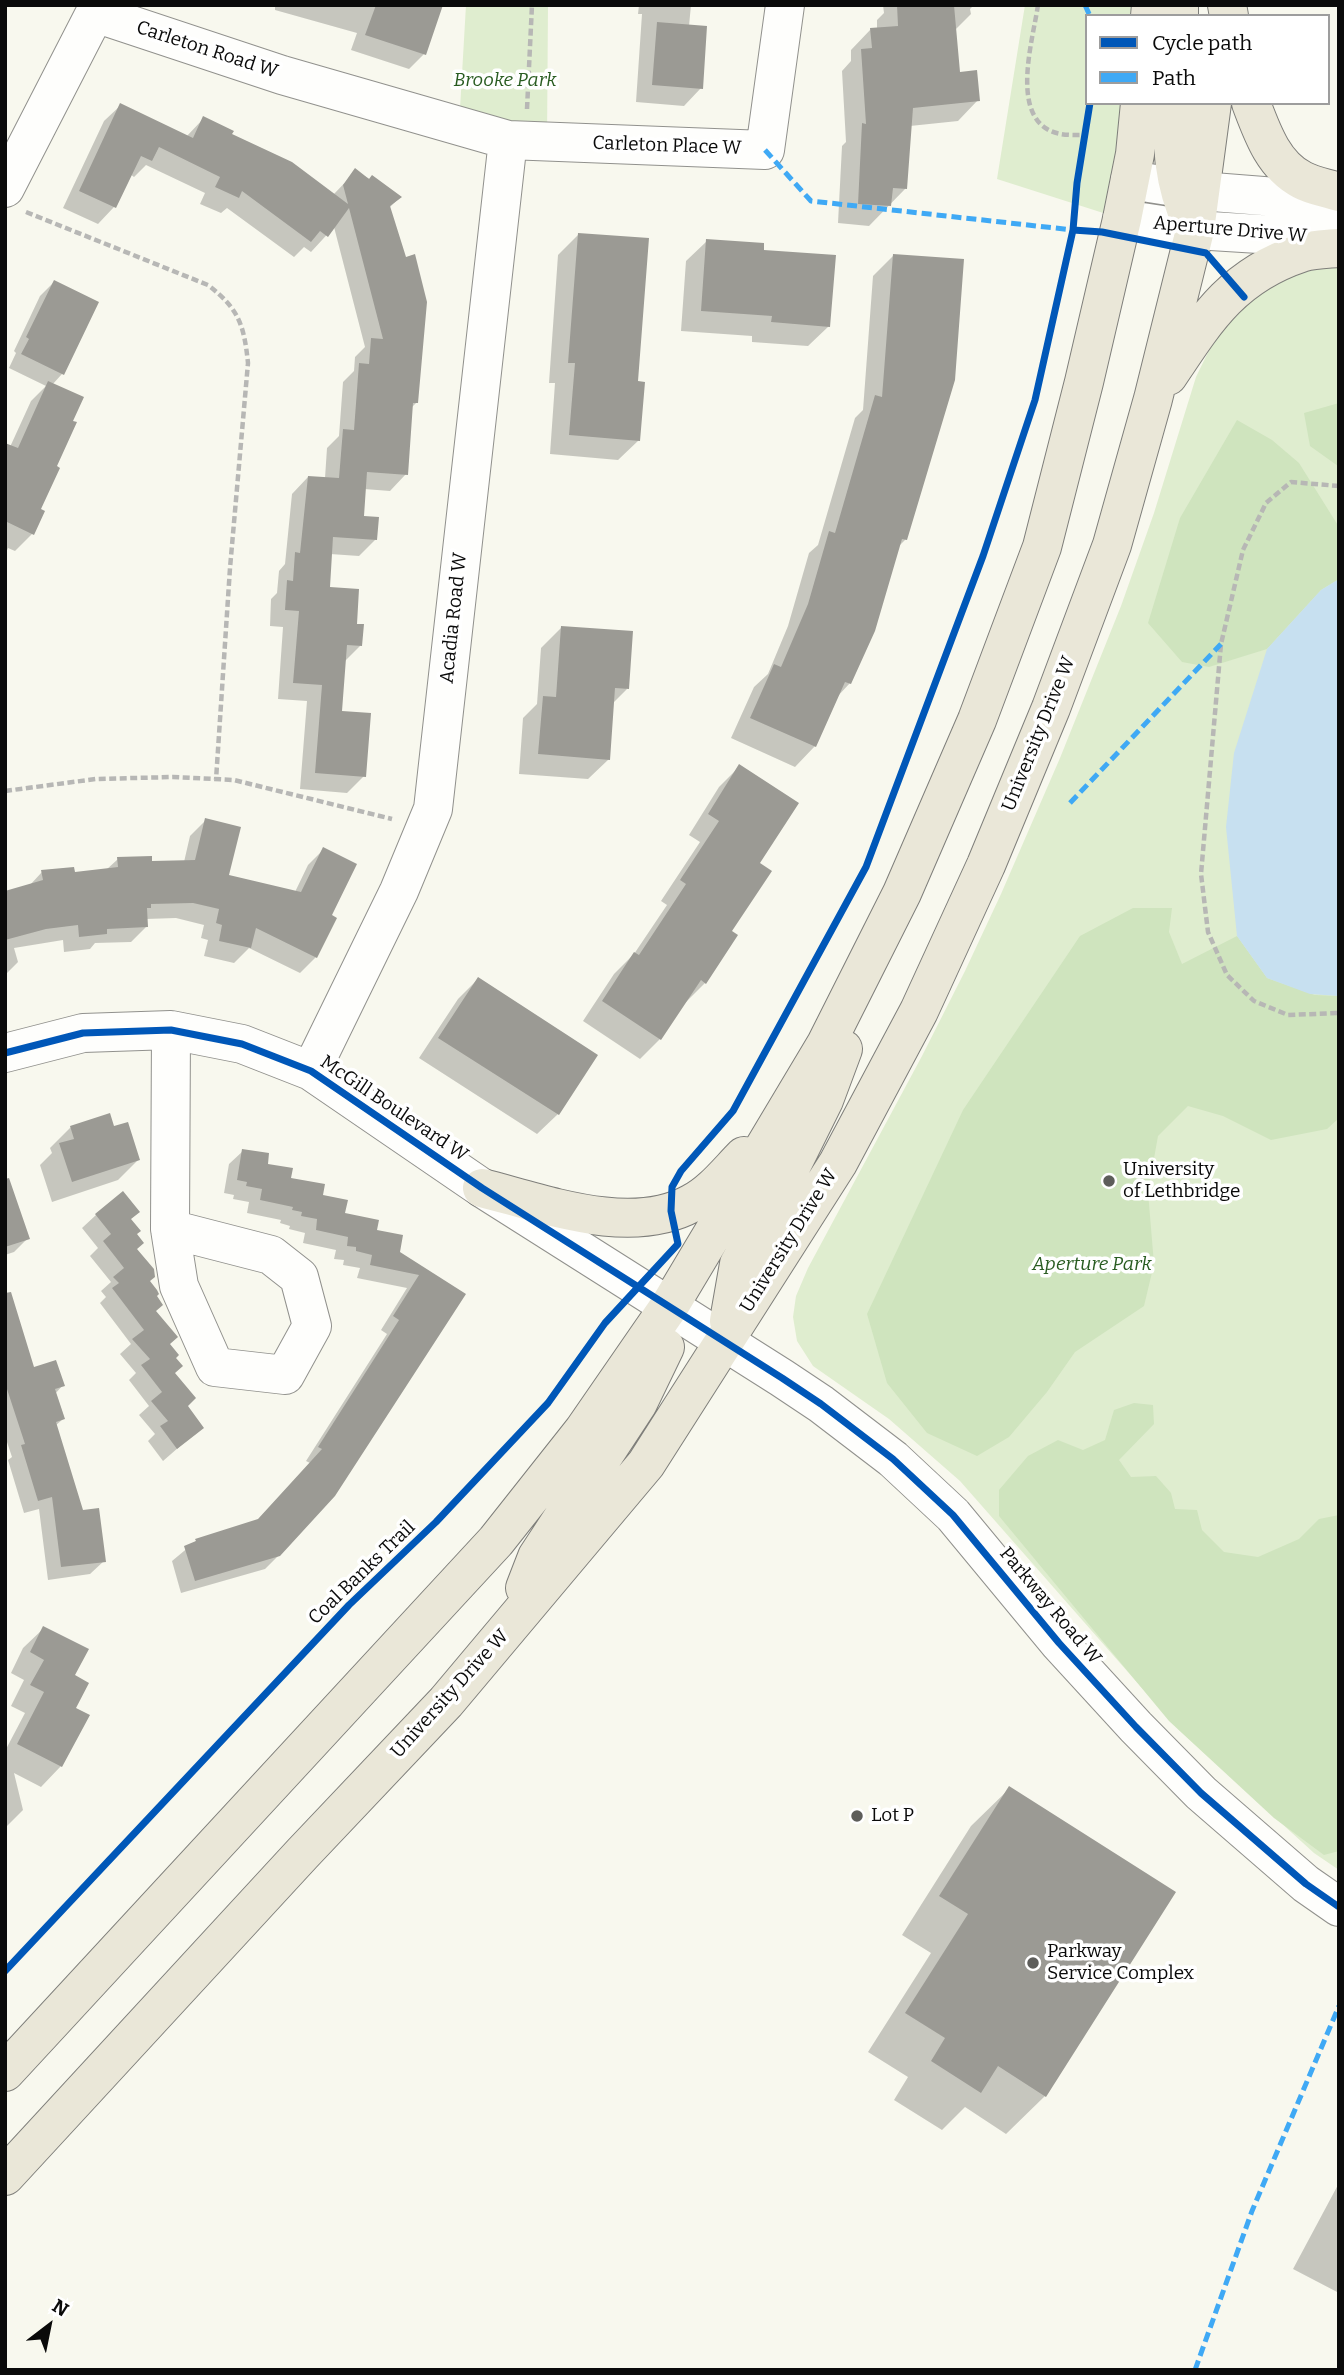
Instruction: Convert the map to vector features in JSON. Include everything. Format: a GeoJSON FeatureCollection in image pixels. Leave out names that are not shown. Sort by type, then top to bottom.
{"type":"FeatureCollection","features":[{"type":"Feature","properties":{"kind":"main road"},"geometry":{"type":"LineString","coordinates":[[726,1341],[739,1264],[771,1207],[824,1100],[902,893],[977,720],[1042,547],[1122,219],[1140,105]]}},
{"type":"Feature","properties":{"kind":"main road"},"geometry":{"type":"LineString","coordinates":[[1175,105],[1173,164],[1189,189]]}},
{"type":"Feature","properties":{"kind":"main road"},"geometry":{"type":"LineString","coordinates":[[1195,230],[1189,189],[1211,105]]}},
{"type":"Feature","properties":{"kind":"main road"},"geometry":{"type":"LineString","coordinates":[[1252,105],[1264,138],[1279,162],[1301,180],[1339,192]]}},
{"type":"Feature","properties":{"kind":"main road","name":"University Drive W"},"geometry":{"type":"LineString","coordinates":[[5,2176],[446,1702],[646,1464],[838,1163],[919,1011],[986,865],[1051,708],[1112,545],[1153,399],[1195,230]]}},
{"type":"Feature","properties":{"kind":"main road"},"geometry":{"type":"LineString","coordinates":[[1153,399],[1207,317],[1235,288],[1266,268],[1303,252],[1339,248]]}},
{"type":"Feature","properties":{"kind":"main road"},"geometry":{"type":"LineString","coordinates":[[5,2072],[496,1541],[583,1432],[670,1306],[826,1044],[902,893]]}},
{"type":"Feature","properties":{"kind":"main road"},"geometry":{"type":"LineString","coordinates":[[482,1188],[589,1215],[631,1217],[665,1213],[693,1203],[716,1185],[782,1117]]}},
{"type":"Feature","properties":{"kind":"main road"},"geometry":{"type":"LineString","coordinates":[[506,1632],[537,1557],[638,1403],[673,1331],[670,1306]]}},
{"type":"Feature","properties":{"kind":"street","name":"Carleton Place W"},"geometry":{"type":"LineString","coordinates":[[517,141],[765,150],[785,5]]}},
{"type":"Feature","properties":{"kind":"street","name":"Carleton Road W"},"geometry":{"type":"LineString","coordinates":[[15,200],[95,13],[282,75],[517,141]]}},
{"type":"Feature","properties":{"kind":"street","name":"Acadia Road W"},"geometry":{"type":"LineString","coordinates":[[312,1071],[404,881],[433,809],[517,141]]}},
{"type":"Feature","properties":{"kind":"street","name":"Aperture Drive W"},"geometry":{"type":"LineString","coordinates":[[1130,180],[1189,189],[1339,202]]}},
{"type":"Feature","properties":{"kind":"street","name":"Aperture Drive W"},"geometry":{"type":"LineString","coordinates":[[1122,219],[1195,230],[1339,239]]}},
{"type":"Feature","properties":{"kind":"street","name":"McGill Boulevard W"},"geometry":{"type":"LineString","coordinates":[[5,1053],[83,1033],[171,1030],[242,1044],[312,1071],[482,1188],[726,1341]]}},
{"type":"Feature","properties":{"kind":"street"},"geometry":{"type":"LineString","coordinates":[[170,1229],[171,1030]]}},
{"type":"Feature","properties":{"kind":"street","name":"Parkway Road W"},"geometry":{"type":"LineString","coordinates":[[726,1341],[821,1404],[893,1459],[953,1515],[1059,1643],[1202,1793],[1306,1884],[1339,1907]]}},
{"type":"Feature","properties":{"kind":"path"},"geometry":{"type":"LineString","coordinates":[[517,141],[532,5]]}},
{"type":"Feature","properties":{"kind":"path"},"geometry":{"type":"LineString","coordinates":[[1038,5],[1027,80],[1028,104],[1035,120],[1049,131],[1085,135]]}},
{"type":"Feature","properties":{"kind":"path"},"geometry":{"type":"LineString","coordinates":[[1083,147],[1086,125]]}},
{"type":"Feature","properties":{"kind":"path"},"geometry":{"type":"LineString","coordinates":[[15,200],[208,285],[225,298],[238,315],[245,333],[248,363],[230,568],[216,779]]}},
{"type":"Feature","properties":{"kind":"path"},"geometry":{"type":"LineString","coordinates":[[1339,486],[1291,481],[1266,503],[1243,550],[1221,644],[1201,874],[1208,932],[1227,975],[1254,1001],[1288,1015],[1339,1013]]}},
{"type":"Feature","properties":{"kind":"path"},"geometry":{"type":"LineString","coordinates":[[5,791],[96,779],[173,777],[234,780],[397,821]]}},
{"type":"Feature","properties":{"kind":"green space","name":"Brooke Park"},"geometry":{"type":"Polygon","coordinates":[[[466,5],[548,5],[547,142],[459,126],[466,5]]]}},
{"type":"Feature","properties":{"kind":"green space"},"geometry":{"type":"Polygon","coordinates":[[[1025,5],[1151,5],[1150,14],[1085,14],[1085,105],[1140,105],[1122,219],[997,179],[1025,5]]]}},
{"type":"Feature","properties":{"kind":"green space","name":"Aperture Park"},"geometry":{"type":"Polygon","coordinates":[[[1339,260],[1339,1870],[1314,1853],[1178,1729],[960,1481],[889,1419],[813,1366],[797,1341],[793,1317],[796,1296],[808,1268],[965,971],[1060,758],[1121,606],[1154,513],[1196,377],[1214,340],[1239,304],[1268,282],[1339,260]]]}},
{"type":"Feature","properties":{"kind":"green space"},"geometry":{"type":"Polygon","coordinates":[[[1339,403],[1338,466],[1310,446],[1304,413],[1339,403]]]}},
{"type":"Feature","properties":{"kind":"green space"},"geometry":{"type":"Polygon","coordinates":[[[1237,420],[1272,440],[1299,463],[1339,527],[1339,579],[1321,590],[1267,649],[1209,667],[1182,662],[1148,623],[1180,518],[1237,420]]]}},
{"type":"Feature","properties":{"kind":"green space"},"geometry":{"type":"Polygon","coordinates":[[[1133,908],[1172,908],[1169,932],[1182,964],[1237,936],[1267,978],[1315,995],[1339,996],[1339,1118],[1327,1129],[1271,1140],[1223,1116],[1188,1106],[1158,1136],[1148,1192],[1154,1264],[1144,1306],[1075,1352],[1047,1392],[1009,1437],[977,1456],[927,1433],[887,1383],[867,1314],[963,1110],[1080,936],[1133,908]]]}},
{"type":"Feature","properties":{"kind":"green space"},"geometry":{"type":"Polygon","coordinates":[[[1134,1403],[1153,1405],[1154,1424],[1119,1460],[1131,1477],[1156,1476],[1171,1493],[1175,1509],[1197,1510],[1202,1530],[1224,1552],[1258,1557],[1299,1539],[1319,1519],[1339,1515],[1339,1851],[1324,1855],[1274,1818],[1169,1721],[999,1516],[999,1490],[1028,1456],[1058,1440],[1083,1450],[1105,1440],[1114,1410],[1134,1403]]]}},
{"type":"Feature","properties":{"kind":"water"},"geometry":{"type":"Polygon","coordinates":[[[1339,579],[1339,996],[1310,994],[1267,978],[1237,936],[1226,827],[1234,753],[1267,649],[1321,590],[1339,579]]]}},
{"type":"Feature","properties":{"kind":"building"},"geometry":{"type":"Polygon","coordinates":[[[376,5],[443,5],[426,55],[365,35],[376,5]]]}},
{"type":"Feature","properties":{"kind":"building"},"geometry":{"type":"Polygon","coordinates":[[[897,5],[954,5],[960,72],[977,70],[980,101],[913,108],[907,189],[893,188],[891,206],[858,204],[862,123],[866,124],[861,49],[872,48],[870,28],[898,26],[897,5]]]}},
{"type":"Feature","properties":{"kind":"building"},"geometry":{"type":"Polygon","coordinates":[[[657,22],[707,26],[703,89],[652,85],[657,22]]]}},
{"type":"Feature","properties":{"kind":"building"},"geometry":{"type":"Polygon","coordinates":[[[120,103],[193,138],[203,116],[234,131],[232,134],[292,162],[348,204],[343,185],[355,168],[369,179],[372,175],[402,197],[390,206],[406,257],[415,254],[427,302],[418,403],[413,403],[408,475],[367,472],[364,516],[379,517],[377,540],[333,537],[330,587],[359,589],[357,624],[364,624],[362,646],[347,645],[342,711],[371,713],[366,777],[315,773],[322,685],[293,683],[299,611],[285,610],[287,580],[293,581],[295,552],[300,553],[308,476],[339,478],[343,429],[354,430],[359,363],[369,364],[371,338],[383,339],[349,208],[328,237],[320,231],[311,242],[242,191],[239,198],[215,187],[220,177],[159,147],[152,161],[141,156],[116,208],[79,191],[120,103]]]}},
{"type":"Feature","properties":{"kind":"building"},"geometry":{"type":"Polygon","coordinates":[[[578,233],[649,238],[638,381],[645,382],[640,441],[569,435],[575,363],[568,363],[578,233]]]}},
{"type":"Feature","properties":{"kind":"building"},"geometry":{"type":"Polygon","coordinates":[[[706,239],[764,243],[764,250],[836,255],[830,327],[771,322],[772,316],[701,311],[706,239]]]}},
{"type":"Feature","properties":{"kind":"building"},"geometry":{"type":"Polygon","coordinates":[[[893,254],[964,259],[955,380],[907,540],[902,539],[875,631],[851,684],[845,682],[816,747],[750,718],[774,664],[781,667],[808,604],[829,531],[835,533],[875,395],[882,397],[893,254]]]}},
{"type":"Feature","properties":{"kind":"building"},"geometry":{"type":"Polygon","coordinates":[[[54,280],[99,302],[64,375],[21,354],[29,339],[26,337],[54,280]]]}},
{"type":"Feature","properties":{"kind":"building"},"geometry":{"type":"Polygon","coordinates":[[[48,381],[84,397],[73,421],[77,422],[57,466],[60,468],[41,509],[45,511],[34,535],[5,521],[5,443],[18,448],[48,381]]]}},
{"type":"Feature","properties":{"kind":"building"},"geometry":{"type":"Polygon","coordinates":[[[561,626],[633,631],[629,689],[615,688],[610,760],[538,754],[543,696],[556,697],[561,626]]]}},
{"type":"Feature","properties":{"kind":"building"},"geometry":{"type":"Polygon","coordinates":[[[739,764],[799,803],[760,863],[772,871],[732,931],[738,935],[706,984],[701,980],[661,1040],[602,1001],[634,952],[639,955],[686,884],[680,880],[719,821],[708,814],[739,764]]]}},
{"type":"Feature","properties":{"kind":"building"},"geometry":{"type":"Polygon","coordinates":[[[205,818],[241,827],[229,875],[301,892],[323,847],[357,864],[332,915],[337,918],[317,958],[256,928],[251,948],[219,941],[222,925],[216,923],[219,909],[193,903],[151,904],[151,908],[147,908],[148,927],[107,929],[107,934],[79,937],[78,925],[46,929],[5,940],[5,891],[43,880],[41,870],[74,867],[75,872],[118,867],[117,857],[152,856],[152,861],[195,860],[205,818]]]}},
{"type":"Feature","properties":{"kind":"building"},"geometry":{"type":"Polygon","coordinates":[[[478,977],[598,1055],[559,1115],[438,1038],[478,977]]]}},
{"type":"Feature","properties":{"kind":"building"},"geometry":{"type":"Polygon","coordinates":[[[110,1113],[114,1126],[128,1122],[140,1160],[72,1182],[59,1143],[74,1139],[70,1126],[110,1113]]]}},
{"type":"Feature","properties":{"kind":"building"},"geometry":{"type":"Polygon","coordinates":[[[242,1149],[269,1153],[268,1164],[293,1168],[291,1178],[325,1184],[323,1195],[348,1200],[345,1213],[379,1220],[377,1230],[403,1235],[400,1252],[466,1294],[335,1496],[280,1556],[195,1581],[184,1546],[196,1541],[195,1539],[258,1519],[322,1449],[318,1447],[399,1320],[393,1316],[419,1275],[370,1265],[372,1255],[356,1251],[356,1247],[347,1246],[348,1237],[316,1230],[317,1219],[301,1216],[302,1212],[292,1210],[293,1207],[260,1200],[262,1189],[246,1186],[247,1182],[237,1180],[242,1149]]]}},
{"type":"Feature","properties":{"kind":"building"},"geometry":{"type":"Polygon","coordinates":[[[9,1178],[30,1239],[5,1247],[5,1179],[9,1178]]]}},
{"type":"Feature","properties":{"kind":"building"},"geometry":{"type":"Polygon","coordinates":[[[123,1191],[140,1212],[131,1219],[141,1231],[137,1234],[144,1243],[137,1249],[154,1269],[155,1277],[150,1281],[163,1305],[156,1311],[178,1337],[170,1344],[179,1355],[176,1358],[183,1366],[175,1373],[196,1398],[188,1406],[204,1428],[177,1449],[160,1426],[168,1421],[151,1401],[162,1392],[141,1365],[150,1359],[132,1339],[144,1330],[112,1288],[119,1283],[113,1277],[124,1268],[103,1241],[111,1234],[95,1214],[123,1191]]]}},
{"type":"Feature","properties":{"kind":"building"},"geometry":{"type":"Polygon","coordinates":[[[11,1292],[34,1367],[56,1360],[65,1386],[55,1389],[65,1419],[56,1422],[83,1510],[99,1508],[106,1562],[61,1567],[52,1497],[38,1501],[21,1445],[25,1444],[5,1383],[5,1293],[11,1292]]]}},
{"type":"Feature","properties":{"kind":"building"},"geometry":{"type":"Polygon","coordinates":[[[43,1626],[89,1649],[75,1675],[89,1683],[76,1708],[90,1715],[62,1767],[17,1744],[44,1692],[30,1685],[44,1660],[30,1652],[43,1626]]]}},
{"type":"Feature","properties":{"kind":"building","name":"Parkway Service Complex"},"geometry":{"type":"Polygon","coordinates":[[[1009,1786],[1176,1892],[1046,2097],[998,2066],[981,2093],[931,2061],[945,2038],[905,2013],[968,1914],[939,1896],[1009,1786]]]}},
{"type":"Feature","properties":{"kind":"marked path"},"geometry":{"type":"LineString","coordinates":[[1085,5],[1089,14]]}},
{"type":"Feature","properties":{"kind":"marked path"},"geometry":{"type":"LineString","coordinates":[[765,150],[811,201],[1073,230]]}},
{"type":"Feature","properties":{"kind":"marked path"},"geometry":{"type":"LineString","coordinates":[[1070,803],[1221,644]]}},
{"type":"Feature","properties":{"kind":"marked path"},"geometry":{"type":"LineString","coordinates":[[1195,2370],[1252,2211],[1339,2006]]}},
{"type":"Feature","properties":{"kind":"cycle path","name":"Coal Banks Trail"},"geometry":{"type":"LineString","coordinates":[[5,1971],[349,1605],[436,1522],[548,1403],[605,1323],[678,1244],[671,1211],[672,1187],[681,1171],[733,1111],[866,867],[983,556],[1035,400],[1073,230],[1077,183],[1090,105]]}},
{"type":"Feature","properties":{"kind":"cycle path"},"geometry":{"type":"LineString","coordinates":[[1073,230],[1102,232],[1206,253],[1244,297]]}},
{"type":"Feature","properties":{"kind":"cycle path"},"geometry":{"type":"LineString","coordinates":[[5,1053],[83,1033],[171,1030],[242,1044],[311,1071],[482,1188],[782,1378],[893,1459],[953,1515],[1059,1643],[1201,1793],[1306,1884],[1339,1907]]}},
{"type":"Feature","properties":{"kind":"place","name":"University of Lethbridge"},"geometry":{"type":"Point","coordinates":[1109,1181]}},
{"type":"Feature","properties":{"kind":"place","name":"Lot P"},"geometry":{"type":"Point","coordinates":[857,1816]}},
{"type":"Feature","properties":{"kind":"place","name":"Parkway Service Complex"},"geometry":{"type":"Point","coordinates":[1033,1963]}}]}
